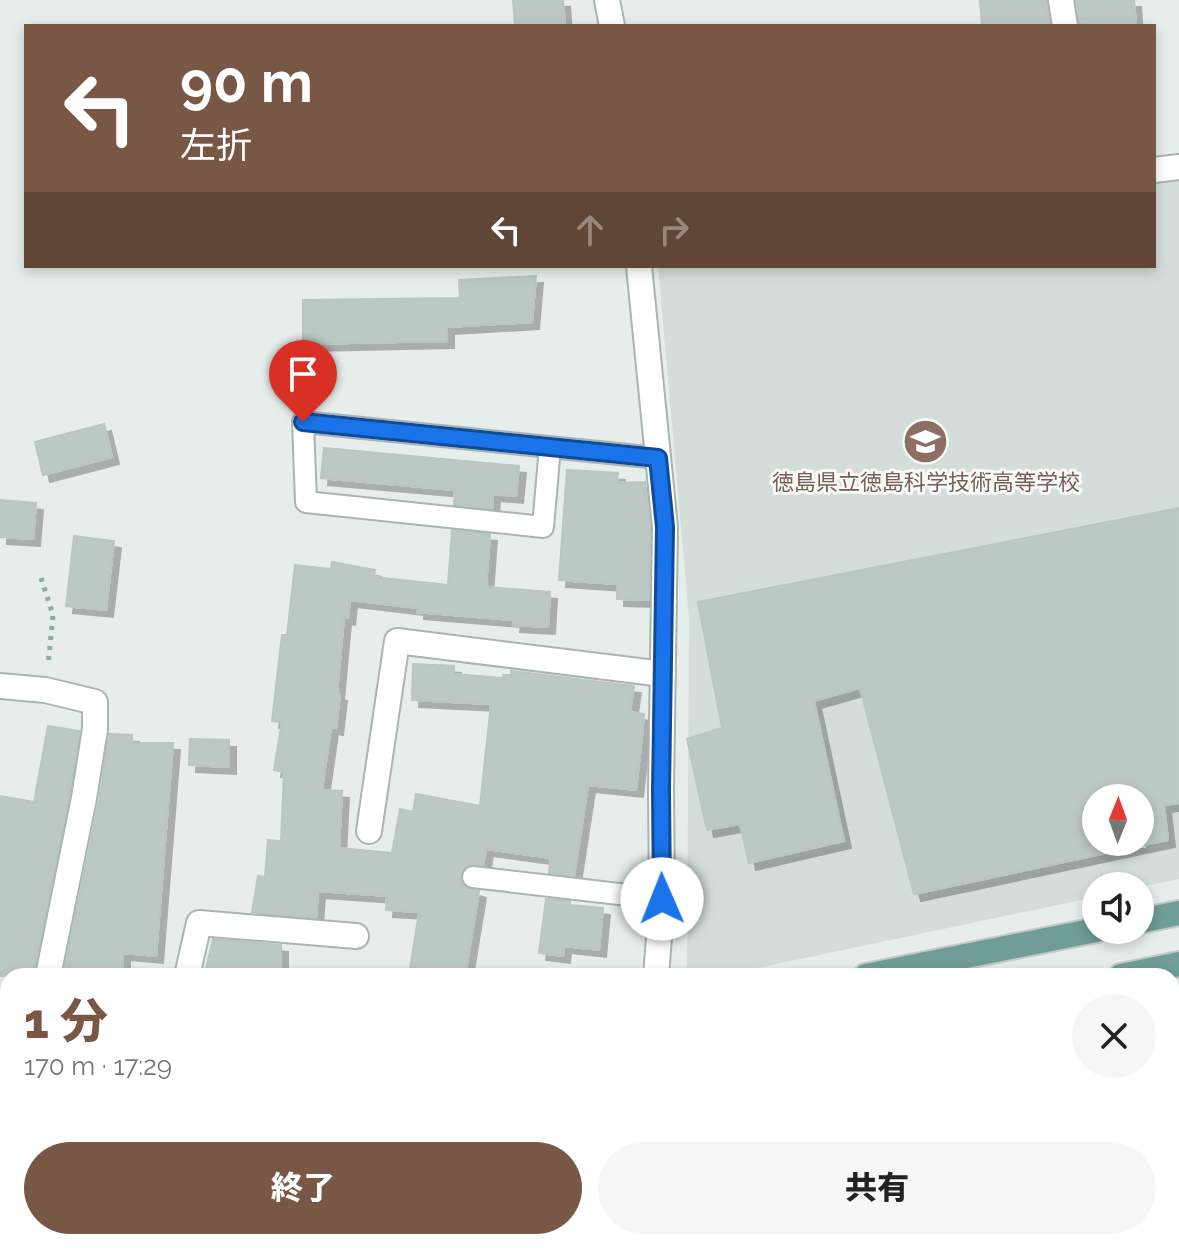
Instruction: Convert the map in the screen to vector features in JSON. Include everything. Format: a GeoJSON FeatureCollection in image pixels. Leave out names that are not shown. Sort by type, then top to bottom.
{"type":"FeatureCollection","features":[{"type":"Feature","properties":{"kind":"main road"},"geometry":{"type":"LineString","coordinates":[[1154,918],[1179,913]]}},
{"type":"Feature","properties":{"kind":"main road"},"geometry":{"type":"LineString","coordinates":[[906,968],[1082,933]]}},
{"type":"Feature","properties":{"kind":"street"},"geometry":{"type":"LineString","coordinates":[[607,0],[612,24]]}},
{"type":"Feature","properties":{"kind":"street"},"geometry":{"type":"LineString","coordinates":[[1061,0],[1065,24]]}},
{"type":"Feature","properties":{"kind":"street"},"geometry":{"type":"LineString","coordinates":[[1156,170],[1179,167]]}},
{"type":"Feature","properties":{"kind":"street"},"geometry":{"type":"LineString","coordinates":[[639,268],[665,527],[662,899],[657,968]]}},
{"type":"Feature","properties":{"kind":"street"},"geometry":{"type":"LineString","coordinates":[[369,831],[397,641],[663,674]]}},
{"type":"Feature","properties":{"kind":"street"},"geometry":{"type":"LineString","coordinates":[[0,686],[45,690],[95,702],[95,729],[84,798],[50,968]]}},
{"type":"Feature","properties":{"kind":"street"},"geometry":{"type":"LineString","coordinates":[[189,968],[199,923],[356,936]]}},
{"type":"Feature","properties":{"kind":"lane"},"geometry":{"type":"LineString","coordinates":[[550,447],[543,527],[306,502],[303,422],[550,447],[658,458]]}},
{"type":"Feature","properties":{"kind":"lane"},"geometry":{"type":"LineString","coordinates":[[473,877],[662,899]]}},
{"type":"Feature","properties":{"kind":"path"},"geometry":{"type":"LineString","coordinates":[[41,578],[53,615],[45,690]]}},
{"type":"Feature","properties":{"kind":"shaded area","name":"徳島県立徳島科学技術高等学校"},"geometry":{"type":"Polygon","coordinates":[[[1179,175],[1179,879],[1154,884],[1154,872],[1082,872],[1082,900],[757,968],[687,968],[689,617],[658,268],[1156,268],[1156,177],[1179,175]]]}},
{"type":"Feature","properties":{"kind":"building"},"geometry":{"type":"Polygon","coordinates":[[[513,0],[563,0],[565,24],[515,24],[513,0]]]}},
{"type":"Feature","properties":{"kind":"building"},"geometry":{"type":"Polygon","coordinates":[[[980,0],[1046,0],[1050,24],[982,24],[980,0]]]}},
{"type":"Feature","properties":{"kind":"building"},"geometry":{"type":"Polygon","coordinates":[[[1076,0],[1134,0],[1136,24],[1080,24],[1076,0]]]}},
{"type":"Feature","properties":{"kind":"building"},"geometry":{"type":"Polygon","coordinates":[[[536,276],[532,322],[447,327],[447,341],[303,344],[303,300],[460,298],[459,280],[536,276]]]}},
{"type":"Feature","properties":{"kind":"building"},"geometry":{"type":"Polygon","coordinates":[[[104,424],[112,457],[43,475],[35,442],[104,424]]]}},
{"type":"Feature","properties":{"kind":"building"},"geometry":{"type":"Polygon","coordinates":[[[324,448],[519,466],[516,496],[493,494],[492,509],[454,505],[455,490],[321,478],[324,448]]]}},
{"type":"Feature","properties":{"kind":"building"},"geometry":{"type":"Polygon","coordinates":[[[567,470],[618,473],[617,483],[645,482],[650,528],[649,600],[617,599],[617,584],[559,580],[567,470]]]}},
{"type":"Feature","properties":{"kind":"building"},"geometry":{"type":"Polygon","coordinates":[[[0,500],[36,503],[33,539],[0,537],[0,500]]]}},
{"type":"Feature","properties":{"kind":"building"},"geometry":{"type":"Polygon","coordinates":[[[1179,508],[1179,803],[1164,805],[1168,840],[1154,843],[1154,784],[1082,784],[1082,856],[1093,856],[914,894],[860,688],[814,701],[844,841],[749,863],[740,824],[707,830],[687,739],[722,728],[698,602],[1179,508]]]}},
{"type":"Feature","properties":{"kind":"building"},"geometry":{"type":"Polygon","coordinates":[[[452,530],[490,534],[486,587],[550,592],[548,627],[513,625],[514,620],[417,612],[417,608],[350,600],[348,618],[344,617],[336,728],[331,727],[322,790],[342,791],[339,848],[392,853],[400,809],[413,812],[416,794],[480,806],[491,704],[412,700],[413,664],[454,666],[454,674],[503,678],[503,675],[511,675],[511,671],[634,686],[630,712],[644,714],[642,736],[636,790],[588,785],[574,876],[549,873],[551,858],[486,849],[483,865],[469,865],[460,875],[465,887],[479,891],[466,968],[410,968],[419,912],[386,910],[387,896],[318,891],[316,918],[252,912],[258,876],[265,877],[268,840],[281,841],[284,772],[274,770],[282,722],[272,721],[282,635],[287,635],[295,565],[331,569],[332,562],[375,570],[374,577],[448,585],[452,530]]]}},
{"type":"Feature","properties":{"kind":"building"},"geometry":{"type":"Polygon","coordinates":[[[74,536],[114,541],[106,610],[66,606],[74,536]]]}},
{"type":"Feature","properties":{"kind":"building"},"geometry":{"type":"Polygon","coordinates":[[[48,726],[80,731],[35,968],[0,968],[0,796],[34,802],[48,726]]]}},
{"type":"Feature","properties":{"kind":"building"},"geometry":{"type":"Polygon","coordinates":[[[109,734],[132,735],[132,743],[173,743],[156,956],[123,953],[123,968],[65,968],[99,801],[109,734]]]}},
{"type":"Feature","properties":{"kind":"building"},"geometry":{"type":"Polygon","coordinates":[[[190,739],[229,740],[229,767],[189,765],[190,739]]]}},
{"type":"Feature","properties":{"kind":"building"},"geometry":{"type":"Polygon","coordinates":[[[546,899],[603,908],[599,950],[564,946],[563,956],[539,953],[546,899]]]}},
{"type":"Feature","properties":{"kind":"building"},"geometry":{"type":"Polygon","coordinates":[[[213,939],[281,945],[281,968],[206,968],[213,939]]]}},
{"type":"Feature","properties":{"kind":"place","name":"徳島県立徳島科学技術高等学校"},"geometry":{"type":"Point","coordinates":[926,441]}},
{"type":"Feature","properties":{"kind":"route"},"geometry":{"type":"LineString","coordinates":[[303,422],[658,458],[665,527],[662,899]]}}]}
